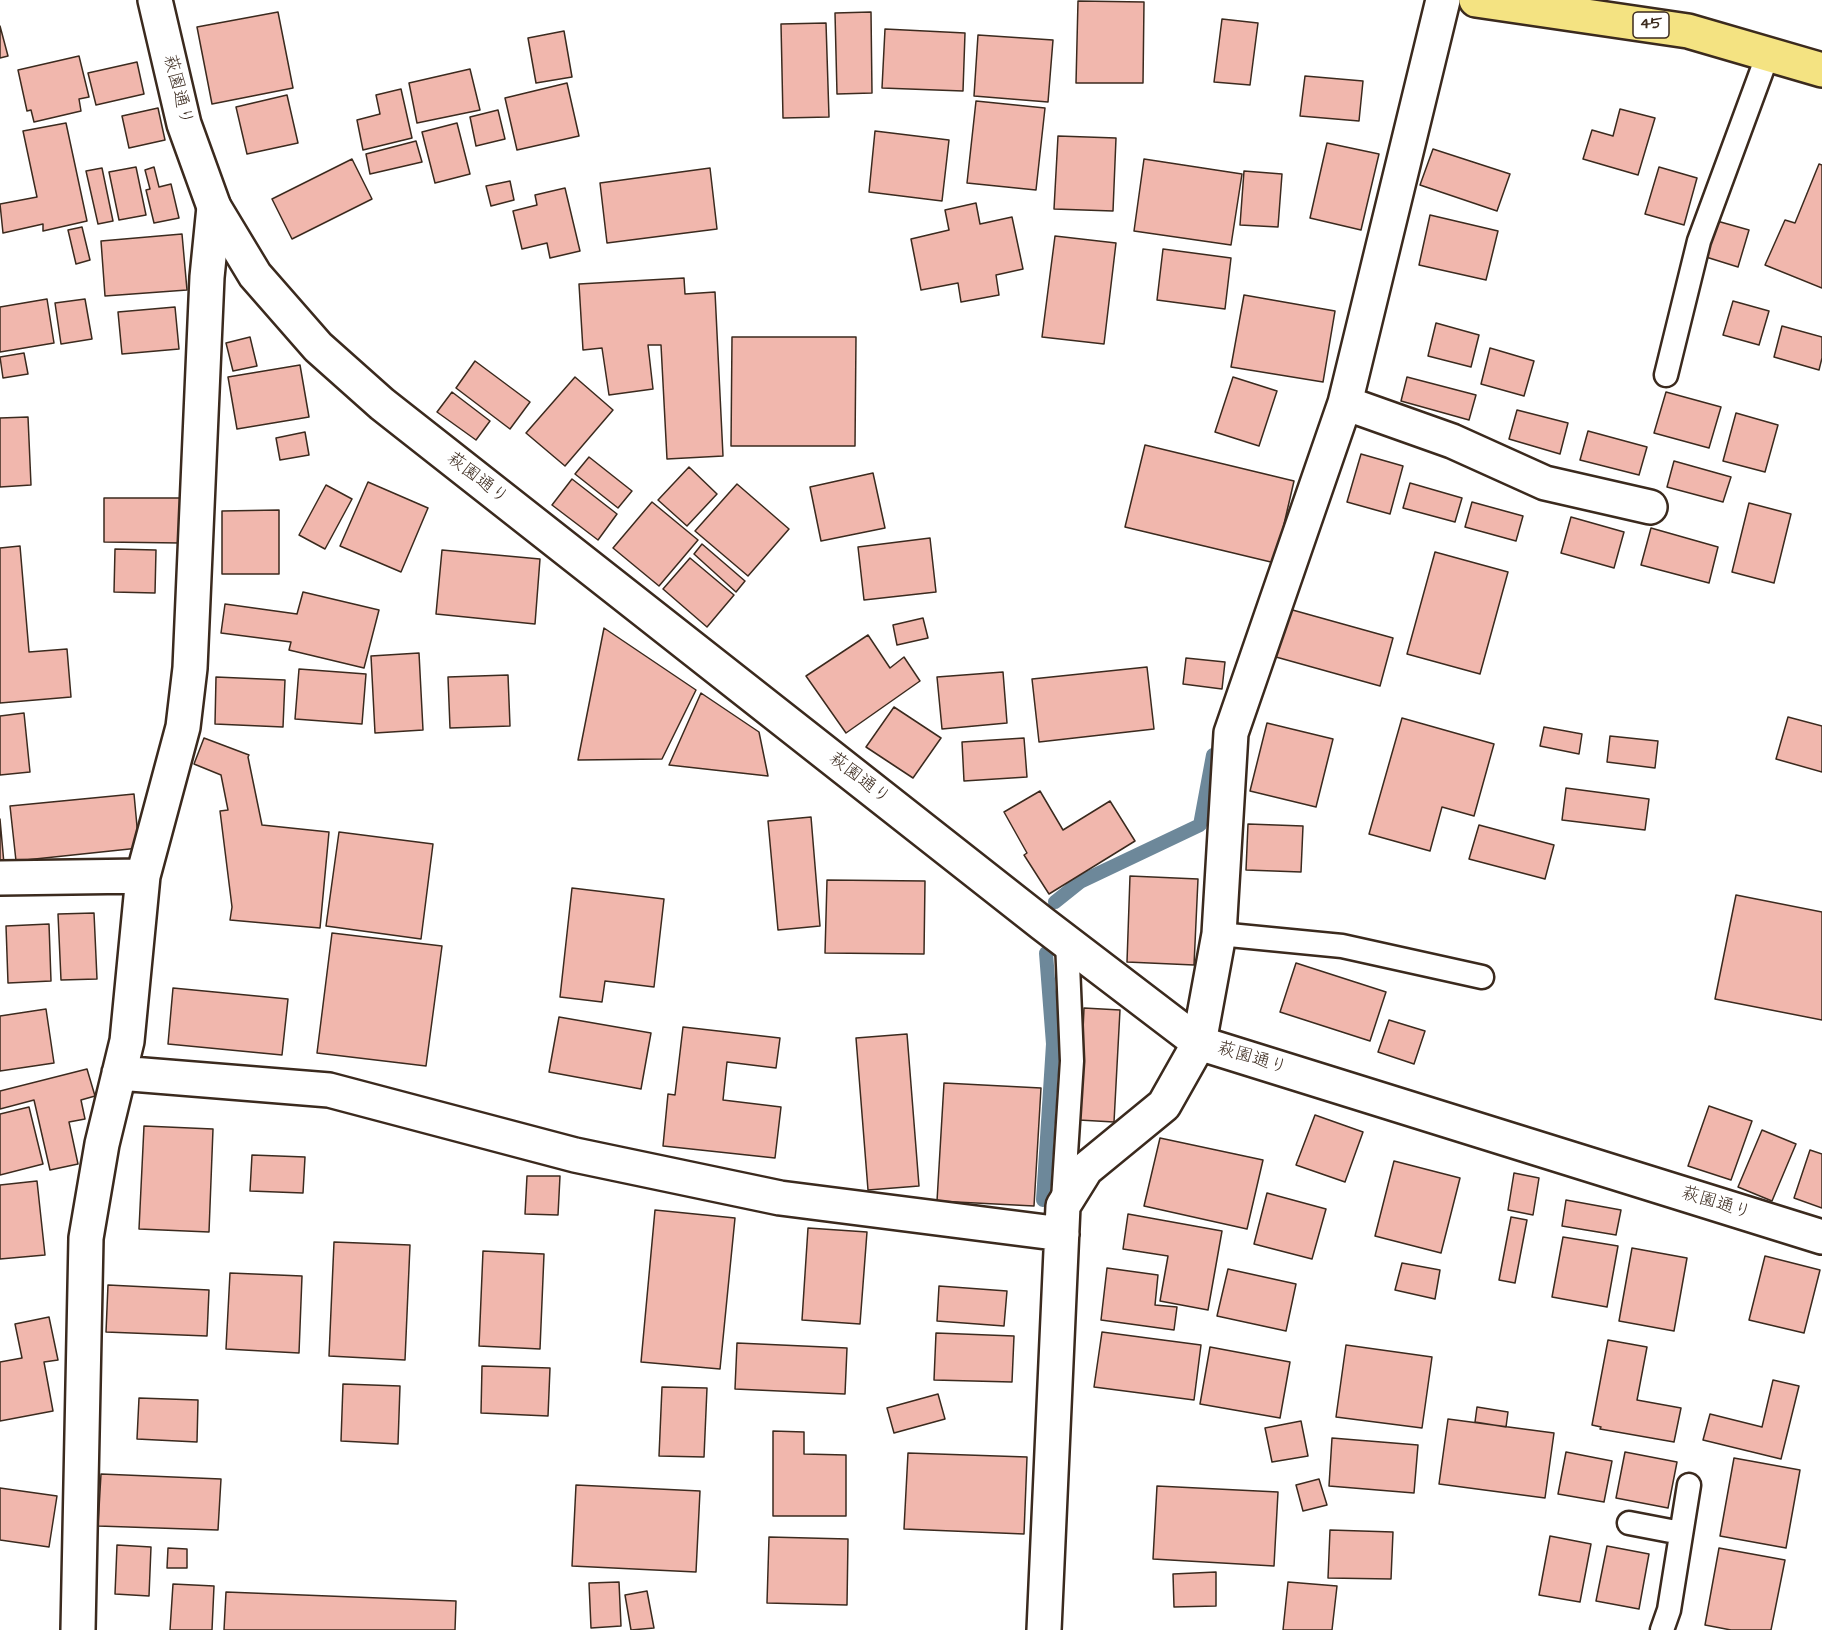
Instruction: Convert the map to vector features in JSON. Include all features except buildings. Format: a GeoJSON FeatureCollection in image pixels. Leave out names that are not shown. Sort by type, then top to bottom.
{"type":"FeatureCollection","features":[{"type":"Feature","properties":{"kind":"main road","name":"45"},"geometry":{"type":"LineString","coordinates":[[1476,0],[1688,31],[1822,70]]}},
{"type":"Feature","properties":{"kind":"street","name":"萩園通り"},"geometry":{"type":"LineString","coordinates":[[155,0],[184,124],[214,207],[255,275],[318,347],[382,404],[1199,1043],[1822,1237]]}},
{"type":"Feature","properties":{"kind":"street"},"geometry":{"type":"LineString","coordinates":[[1044,1630],[1063,1220],[1086,1168],[1164,1105],[1199,1043],[1219,934],[1231,733],[1345,403],[1443,0]]}},
{"type":"Feature","properties":{"kind":"street"},"geometry":{"type":"LineString","coordinates":[[78,1630],[86,1238],[102,1144],[127,1041],[143,876],[183,727],[190,668],[207,277],[214,207]]}},
{"type":"Feature","properties":{"kind":"street"},"geometry":{"type":"LineString","coordinates":[[1345,403],[1452,441],[1545,483],[1650,507]]}},
{"type":"Feature","properties":{"kind":"street"},"geometry":{"type":"LineString","coordinates":[[0,878],[143,876]]}},
{"type":"Feature","properties":{"kind":"street"},"geometry":{"type":"LineString","coordinates":[[119,1073],[329,1090],[575,1155],[780,1198],[1063,1220]]}},
{"type":"Feature","properties":{"kind":"lane"},"geometry":{"type":"LineString","coordinates":[[1665,375],[1700,241],[1768,54]]}},
{"type":"Feature","properties":{"kind":"lane"},"geometry":{"type":"LineString","coordinates":[[1219,934],[1342,946],[1482,977]]}},
{"type":"Feature","properties":{"kind":"lane"},"geometry":{"type":"LineString","coordinates":[[1063,1220],[1072,1060],[1067,941]]}},
{"type":"Feature","properties":{"kind":"lane"},"geometry":{"type":"LineString","coordinates":[[1662,1630],[1669,1610],[1689,1485]]}},
{"type":"Feature","properties":{"kind":"lane"},"geometry":{"type":"LineString","coordinates":[[1629,1523],[1681,1533]]}},
{"type":"Feature","properties":{"kind":"waterway"},"geometry":{"type":"LineString","coordinates":[[1055,902],[1080,882],[1200,825],[1213,755]]}},
{"type":"Feature","properties":{"kind":"waterway"},"geometry":{"type":"LineString","coordinates":[[1043,1200],[1053,1044],[1046,953]]}}]}
